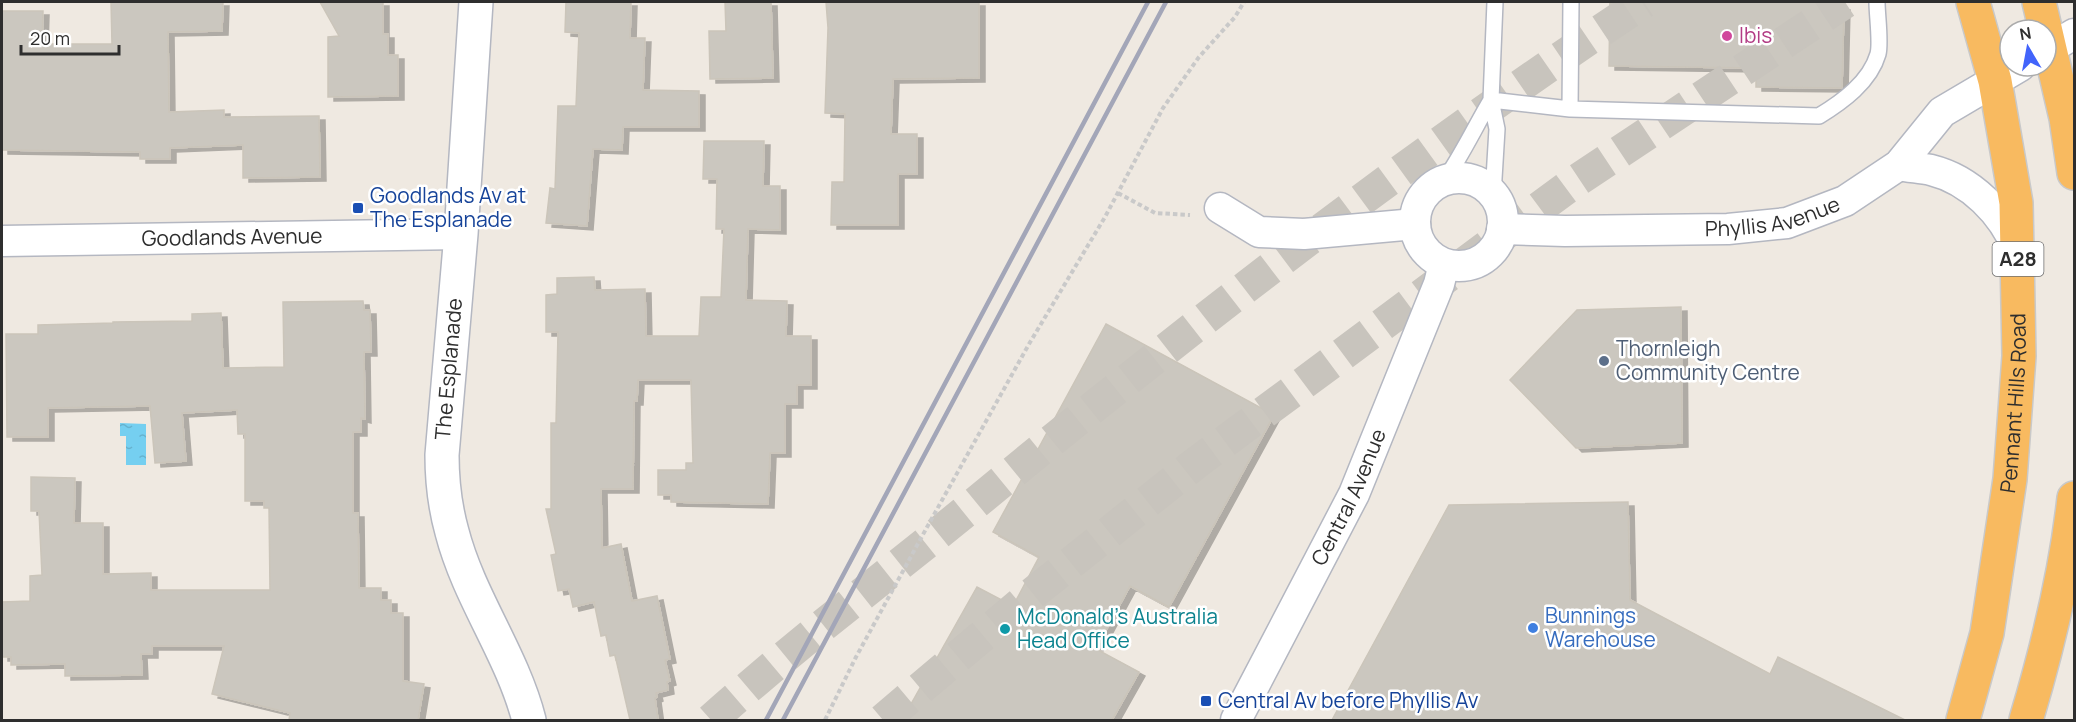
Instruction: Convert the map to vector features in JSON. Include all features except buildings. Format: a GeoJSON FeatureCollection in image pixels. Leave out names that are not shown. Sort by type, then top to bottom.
{"type":"FeatureCollection","features":[{"type":"Feature","properties":{"kind":"highway","name":"Pennant Hills Road"},"geometry":{"type":"LineString","coordinates":[[1973,2],[1998,53]]}},
{"type":"Feature","properties":{"kind":"highway"},"geometry":{"type":"LineString","coordinates":[[2039,2],[2046,18]]}},
{"type":"Feature","properties":{"kind":"highway"},"geometry":{"type":"LineString","coordinates":[[2058,52],[2074,173]]}},
{"type":"Feature","properties":{"kind":"highway","name":"Pennant Hills Road"},"geometry":{"type":"LineString","coordinates":[[1963,720],[1987,633],[2010,479],[2019,356],[2018,250],[2008,78]]}},
{"type":"Feature","properties":{"kind":"highway"},"geometry":{"type":"LineString","coordinates":[[2026,720],[2040,672],[2071,530],[2074,498]]}},
{"type":"Feature","properties":{"kind":"main road","name":"The Esplanade"},"geometry":{"type":"LineString","coordinates":[[476,2],[461,234],[442,454],[446,504],[458,551],[524,698],[529,720]]}},
{"type":"Feature","properties":{"kind":"street","name":"Phyllis Avenue"},"geometry":{"type":"LineString","coordinates":[[1502,229],[1565,231],[1728,229],[1787,223],[1845,201],[1899,165],[1942,112],[2001,78]]}},
{"type":"Feature","properties":{"kind":"street"},"geometry":{"type":"LineString","coordinates":[[1899,165],[1931,170],[1967,187],[1989,203],[2011,231],[2018,250]]}},
{"type":"Feature","properties":{"kind":"street"},"geometry":{"type":"LineString","coordinates":[[1471,180],[1483,186],[1493,195],[1502,217],[1502,229],[1498,241],[1481,260],[1469,265],[1444,264],[1423,249],[1417,236],[1416,210],[1422,198],[1444,181],[1471,180]]}},
{"type":"Feature","properties":{"kind":"street"},"geometry":{"type":"LineString","coordinates":[[1220,208],[1259,232],[1304,234],[1415,224]]}},
{"type":"Feature","properties":{"kind":"street","name":"Goodlands Avenue"},"geometry":{"type":"LineString","coordinates":[[2,241],[461,234]]}},
{"type":"Feature","properties":{"kind":"street","name":"Central Avenue"},"geometry":{"type":"LineString","coordinates":[[1236,720],[1354,494],[1439,284],[1444,264]]}},
{"type":"Feature","properties":{"kind":"lane"},"geometry":{"type":"LineString","coordinates":[[1493,195],[1497,129],[1491,100],[1495,2]]}},
{"type":"Feature","properties":{"kind":"lane"},"geometry":{"type":"LineString","coordinates":[[1570,109],[1571,2]]}},
{"type":"Feature","properties":{"kind":"lane"},"geometry":{"type":"LineString","coordinates":[[1491,100],[1570,109],[1819,116],[1840,102],[1865,78],[1878,54],[1877,2]]}},
{"type":"Feature","properties":{"kind":"lane"},"geometry":{"type":"LineString","coordinates":[[1444,181],[1461,157],[1491,100]]}},
{"type":"Feature","properties":{"kind":"path"},"geometry":{"type":"LineString","coordinates":[[825,720],[856,657],[1029,344],[1118,193],[1163,108],[1199,57],[1235,18],[1244,2]]}},
{"type":"Feature","properties":{"kind":"path"},"geometry":{"type":"LineString","coordinates":[[1118,193],[1155,213],[1186,216],[1220,208]]}},
{"type":"Feature","properties":{"kind":"water"},"geometry":{"type":"Polygon","coordinates":[[[120,423],[146,424],[146,465],[126,465],[126,436],[120,436],[120,423]]]}},
{"type":"Feature","properties":{"kind":"tunnel"},"geometry":{"type":"LineString","coordinates":[[711,720],[808,638],[1054,439],[1301,245],[1470,121],[1644,2]]}},
{"type":"Feature","properties":{"kind":"tunnel"},"geometry":{"type":"LineString","coordinates":[[883,720],[1032,594],[1196,463],[1573,183],[1845,2]]}},
{"type":"Feature","properties":{"kind":"railway"},"geometry":{"type":"LineString","coordinates":[[766,720],[1148,2]]}},
{"type":"Feature","properties":{"kind":"railway"},"geometry":{"type":"LineString","coordinates":[[783,720],[1166,2]]}},
{"type":"Feature","properties":{"kind":"place","name":"Ibis"},"geometry":{"type":"Point","coordinates":[1727,36]}},
{"type":"Feature","properties":{"kind":"place","name":"Goodlands Av at The Esplanade"},"geometry":{"type":"Point","coordinates":[358,208]}},
{"type":"Feature","properties":{"kind":"place","name":"Thornleigh Community Centre"},"geometry":{"type":"Point","coordinates":[1604,361]}},
{"type":"Feature","properties":{"kind":"place","name":"Bunnings Warehouse"},"geometry":{"type":"Point","coordinates":[1533,628]}},
{"type":"Feature","properties":{"kind":"place","name":"McDonald's Australia Head Office"},"geometry":{"type":"Point","coordinates":[1005,629]}},
{"type":"Feature","properties":{"kind":"place","name":"Central Av before Phyllis Av"},"geometry":{"type":"Point","coordinates":[1206,701]}}]}
